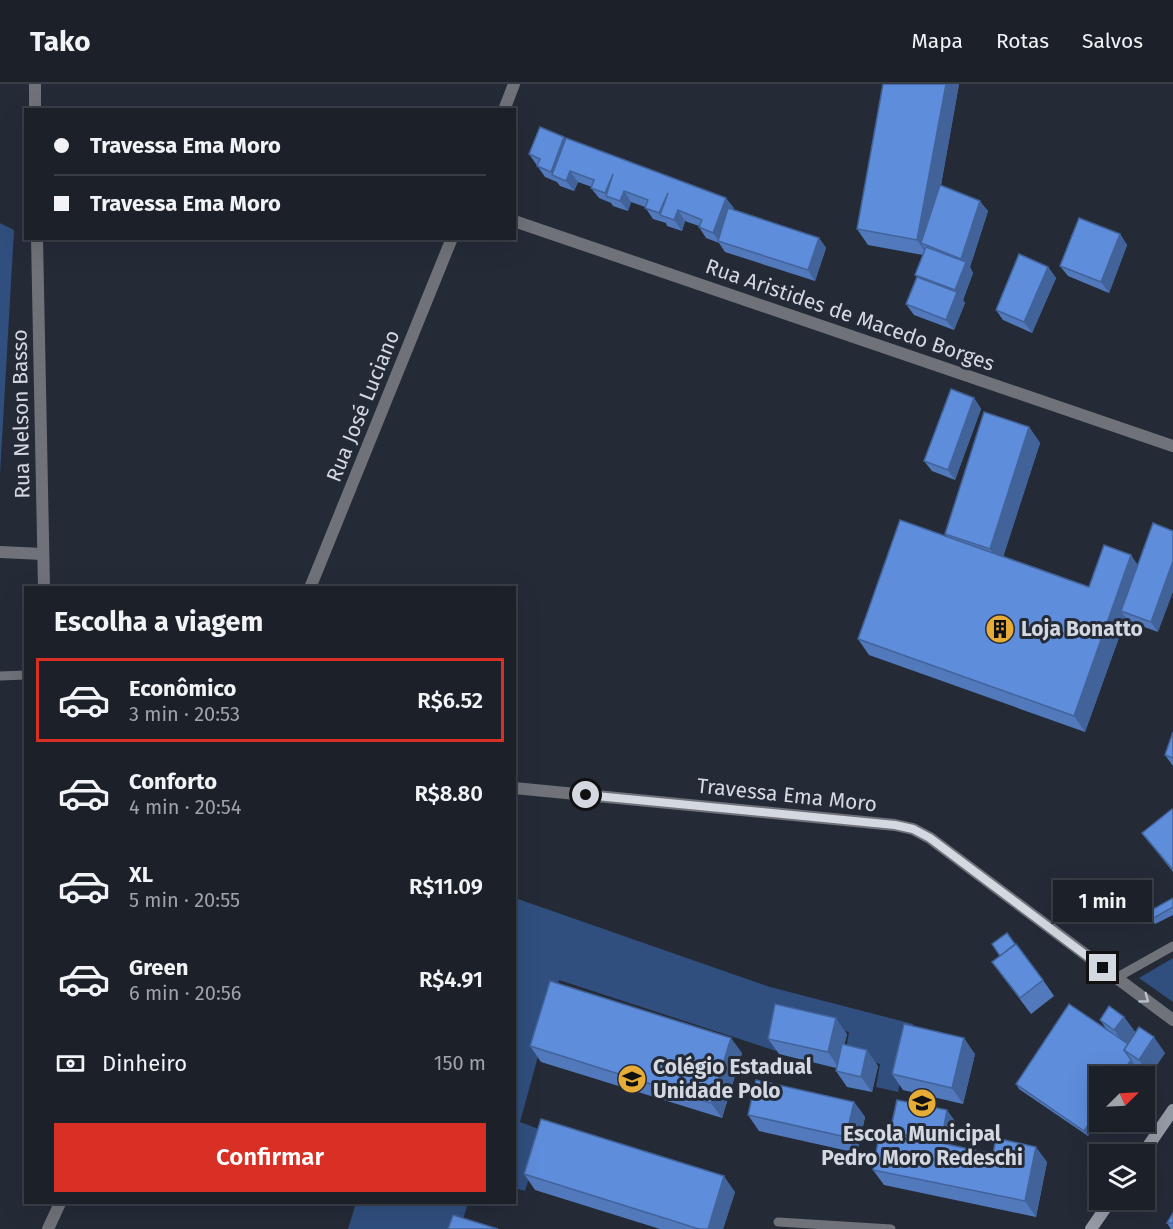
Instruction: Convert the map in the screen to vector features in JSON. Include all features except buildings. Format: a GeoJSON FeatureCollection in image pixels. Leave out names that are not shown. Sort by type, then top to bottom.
{"type":"FeatureCollection","features":[{"type":"Feature","properties":{"kind":"main road"},"geometry":{"type":"LineString","coordinates":[[1150,1144],[1171,1114]]}},
{"type":"Feature","properties":{"kind":"main road"},"geometry":{"type":"LineString","coordinates":[[1091,1229],[1104,1210]]}},
{"type":"Feature","properties":{"kind":"street"},"geometry":{"type":"LineString","coordinates":[[35,84],[35,108]]}},
{"type":"Feature","properties":{"kind":"street"},"geometry":{"type":"LineString","coordinates":[[505,108],[514,84]]}},
{"type":"Feature","properties":{"kind":"street","name":"Rua Aristides de Macedo Borges"},"geometry":{"type":"LineString","coordinates":[[516,222],[1173,446]]}},
{"type":"Feature","properties":{"kind":"street","name":"Rua Nelson Basso"},"geometry":{"type":"LineString","coordinates":[[38,240],[44,586]]}},
{"type":"Feature","properties":{"kind":"street","name":"Rua José Luciano"},"geometry":{"type":"LineString","coordinates":[[311,586],[451,240]]}},
{"type":"Feature","properties":{"kind":"street"},"geometry":{"type":"LineString","coordinates":[[0,552],[43,554]]}},
{"type":"Feature","properties":{"kind":"street","name":"Travessa Ema Moro"},"geometry":{"type":"LineString","coordinates":[[516,788],[895,825],[913,829],[930,838],[1173,1020]]}},
{"type":"Feature","properties":{"kind":"street"},"geometry":{"type":"LineString","coordinates":[[48,1229],[59,1204]]}},
{"type":"Feature","properties":{"kind":"street"},"geometry":{"type":"LineString","coordinates":[[58,1229],[59,1204]]}},
{"type":"Feature","properties":{"kind":"lane"},"geometry":{"type":"LineString","coordinates":[[0,676],[24,675]]}},
{"type":"Feature","properties":{"kind":"lane"},"geometry":{"type":"LineString","coordinates":[[1116,978],[1173,946]]}},
{"type":"Feature","properties":{"kind":"lane"},"geometry":{"type":"LineString","coordinates":[[778,1222],[891,1229]]}},
{"type":"Feature","properties":{"kind":"shaded area"},"geometry":{"type":"Polygon","coordinates":[[[0,223],[14,230],[0,474],[0,223]]]}},
{"type":"Feature","properties":{"kind":"shaded area"},"geometry":{"type":"Polygon","coordinates":[[[516,898],[770,987],[913,1024],[898,1092],[876,1087],[880,1064],[845,1055],[849,1032],[785,1017],[776,1051],[559,980],[520,1122],[544,1131],[525,1191],[516,1188],[516,898]]]}},
{"type":"Feature","properties":{"kind":"shaded area"},"geometry":{"type":"Polygon","coordinates":[[[1173,958],[1173,1002],[1139,978],[1173,958]]]}},
{"type":"Feature","properties":{"kind":"shaded area"},"geometry":{"type":"Polygon","coordinates":[[[356,1204],[468,1204],[460,1229],[348,1229],[356,1204]]]}},
{"type":"Feature","properties":{"kind":"place","name":"Loja Bonatto"},"geometry":{"type":"Point","coordinates":[1000,629]}},
{"type":"Feature","properties":{"kind":"place","name":"Colégio Estadual Unidade Polo"},"geometry":{"type":"Point","coordinates":[632,1079]}},
{"type":"Feature","properties":{"kind":"place","name":"Escola Municipal Pedro Moro Redeschi"},"geometry":{"type":"Point","coordinates":[922,1103]}},
{"type":"Feature","properties":{"kind":"route"},"geometry":{"type":"LineString","coordinates":[[586,795],[895,825],[913,829],[930,838],[1103,968]]}}]}
